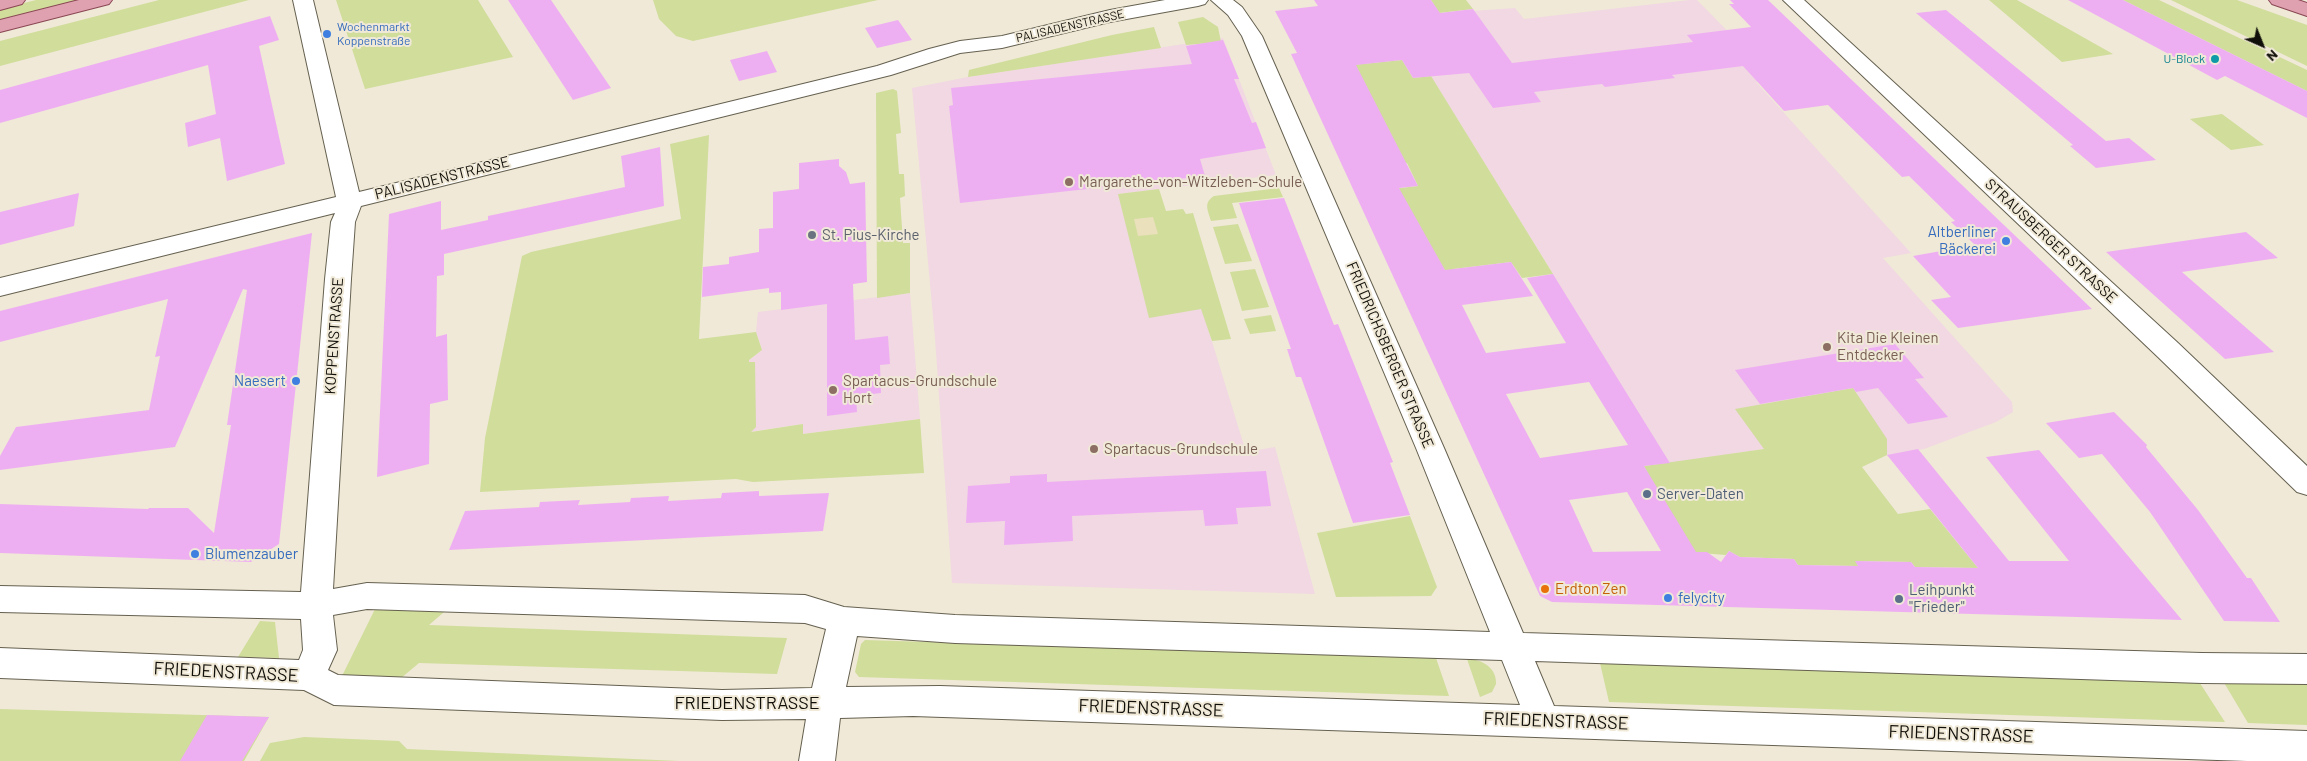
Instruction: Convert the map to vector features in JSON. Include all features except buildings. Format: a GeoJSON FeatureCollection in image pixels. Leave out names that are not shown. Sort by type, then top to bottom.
{"type":"FeatureCollection","features":[{"type":"Feature","properties":{"kind":"main road"},"geometry":{"type":"LineString","coordinates":[[0,4],[15,0]]}},
{"type":"Feature","properties":{"kind":"main road"},"geometry":{"type":"LineString","coordinates":[[0,26],[102,0]]}},
{"type":"Feature","properties":{"kind":"main road"},"geometry":{"type":"LineString","coordinates":[[2279,0],[2307,10]]}},
{"type":"Feature","properties":{"kind":"street","name":"KOPPENSTRASSE"},"geometry":{"type":"LineString","coordinates":[[303,0],[347,189],[348,202],[343,222],[338,279],[316,605],[320,650],[309,676]]}},
{"type":"Feature","properties":{"kind":"street","name":"PALISADENSTRASSE"},"geometry":{"type":"LineString","coordinates":[[0,287],[884,71],[950,64],[967,60],[1002,42],[1110,16],[1198,0]]}},
{"type":"Feature","properties":{"kind":"street","name":"FRIEDRICHSBERGER STRASSE"},"geometry":{"type":"LineString","coordinates":[[1221,0],[1235,12],[1252,36],[1543,720]]}},
{"type":"Feature","properties":{"kind":"street","name":"STRAUSBERGER STRASSE"},"geometry":{"type":"LineString","coordinates":[[1795,2],[2161,344],[2307,484]]}},
{"type":"Feature","properties":{"kind":"street"},"geometry":{"type":"LineString","coordinates":[[0,599],[316,605],[367,596],[795,608],[805,609],[844,621],[955,629],[2202,668],[2307,669]]}},
{"type":"Feature","properties":{"kind":"street"},"geometry":{"type":"LineString","coordinates":[[817,761],[826,704],[844,621]]}},
{"type":"Feature","properties":{"kind":"street","name":"FRIEDENSTRASSE"},"geometry":{"type":"LineString","coordinates":[[0,663],[309,676],[334,690],[722,705],[783,706],[940,701],[2307,747]]}},
{"type":"Feature","properties":{"kind":"shaded area"},"geometry":{"type":"Polygon","coordinates":[[[1697,0],[1775,79],[1756,82],[1911,253],[1883,258],[2012,402],[2013,412],[1996,422],[1924,449],[1782,473],[1764,449],[1670,463],[1414,49],[1429,14],[1515,8],[1524,19],[1697,0]]]}},
{"type":"Feature","properties":{"kind":"shaded area"},"geometry":{"type":"Polygon","coordinates":[[[1223,38],[1276,175],[1119,194],[1202,309],[1246,452],[1275,447],[1315,594],[952,583],[935,338],[912,88],[968,77],[1223,38]]]}},
{"type":"Feature","properties":{"kind":"shaded area","name":"Spartacus-Grundschule Hort"},"geometry":{"type":"Polygon","coordinates":[[[910,293],[920,419],[803,434],[803,424],[749,432],[749,360],[762,350],[756,332],[758,312],[910,293]]]}},
{"type":"Feature","properties":{"kind":"green space"},"geometry":{"type":"Polygon","coordinates":[[[36,0],[79,0],[0,20],[0,9],[36,0]]]}},
{"type":"Feature","properties":{"kind":"green space"},"geometry":{"type":"Polygon","coordinates":[[[159,0],[249,0],[0,66],[0,41],[159,0]]]}},
{"type":"Feature","properties":{"kind":"green space"},"geometry":{"type":"Polygon","coordinates":[[[336,0],[478,0],[513,57],[365,89],[336,0]]]}},
{"type":"Feature","properties":{"kind":"green space"},"geometry":{"type":"Polygon","coordinates":[[[653,0],[878,0],[693,41],[676,36],[659,19],[653,0]]]}},
{"type":"Feature","properties":{"kind":"green space"},"geometry":{"type":"Polygon","coordinates":[[[1431,0],[1466,0],[1473,9],[1439,13],[1431,0]]]}},
{"type":"Feature","properties":{"kind":"green space"},"geometry":{"type":"Polygon","coordinates":[[[1989,0],[2017,0],[2113,54],[2062,62],[1989,0]]]}},
{"type":"Feature","properties":{"kind":"green space"},"geometry":{"type":"Polygon","coordinates":[[[2123,0],[2159,0],[2307,70],[2307,91],[2123,0]]]}},
{"type":"Feature","properties":{"kind":"green space"},"geometry":{"type":"Polygon","coordinates":[[[2171,0],[2237,0],[2307,25],[2307,66],[2171,0]]]}},
{"type":"Feature","properties":{"kind":"green space"},"geometry":{"type":"Polygon","coordinates":[[[1203,17],[1218,27],[1221,42],[1186,45],[1178,22],[1203,17]]]}},
{"type":"Feature","properties":{"kind":"green space"},"geometry":{"type":"Polygon","coordinates":[[[1154,27],[1161,48],[968,77],[969,70],[1112,35],[1154,27]]]}},
{"type":"Feature","properties":{"kind":"green space"},"geometry":{"type":"Polygon","coordinates":[[[1402,60],[1413,78],[1431,76],[1553,274],[1522,278],[1511,262],[1453,269],[1453,276],[1448,275],[1392,189],[1418,186],[1407,163],[1345,170],[1341,66],[1402,60]]]}},
{"type":"Feature","properties":{"kind":"green space"},"geometry":{"type":"Polygon","coordinates":[[[893,89],[897,91],[901,133],[896,134],[899,174],[904,174],[905,196],[900,198],[903,243],[910,243],[910,293],[877,298],[876,93],[893,89]]]}},
{"type":"Feature","properties":{"kind":"green space"},"geometry":{"type":"Polygon","coordinates":[[[2222,114],[2264,145],[2231,150],[2190,119],[2222,114]]]}},
{"type":"Feature","properties":{"kind":"green space"},"geometry":{"type":"Polygon","coordinates":[[[709,135],[699,339],[756,332],[762,350],[749,360],[749,362],[755,362],[756,427],[751,432],[803,424],[803,434],[920,419],[924,473],[753,482],[736,479],[480,492],[485,438],[522,256],[531,252],[681,219],[670,144],[709,135]]]}},
{"type":"Feature","properties":{"kind":"green space"},"geometry":{"type":"Polygon","coordinates":[[[1279,188],[1283,197],[1232,203],[1237,218],[1211,221],[1207,204],[1214,196],[1279,188]]]}},
{"type":"Feature","properties":{"kind":"green space"},"geometry":{"type":"Polygon","coordinates":[[[1159,189],[1166,211],[1183,209],[1186,214],[1193,213],[1231,339],[1212,341],[1201,309],[1149,318],[1118,194],[1159,189]]]}},
{"type":"Feature","properties":{"kind":"green space"},"geometry":{"type":"Polygon","coordinates":[[[1238,224],[1252,261],[1225,264],[1213,227],[1238,224]]]}},
{"type":"Feature","properties":{"kind":"green space"},"geometry":{"type":"Polygon","coordinates":[[[1255,269],[1269,307],[1242,311],[1230,272],[1255,269]]]}},
{"type":"Feature","properties":{"kind":"green space"},"geometry":{"type":"Polygon","coordinates":[[[1271,315],[1276,331],[1250,334],[1244,319],[1271,315]]]}},
{"type":"Feature","properties":{"kind":"green space"},"geometry":{"type":"Polygon","coordinates":[[[1853,388],[1887,439],[1887,455],[1862,467],[1898,514],[1930,509],[1978,568],[1915,567],[1911,562],[1856,561],[1858,566],[1798,565],[1794,559],[1740,557],[1729,551],[1726,555],[1688,552],[1644,466],[1764,449],[1735,409],[1853,388]]]}},
{"type":"Feature","properties":{"kind":"green space"},"geometry":{"type":"Polygon","coordinates":[[[1410,516],[1437,587],[1431,596],[1336,597],[1317,533],[1410,516]]]}},
{"type":"Feature","properties":{"kind":"green space"},"geometry":{"type":"Polygon","coordinates":[[[451,606],[429,625],[787,638],[777,674],[419,663],[394,684],[341,678],[375,609],[451,606]]]}},
{"type":"Feature","properties":{"kind":"green space"},"geometry":{"type":"Polygon","coordinates":[[[260,621],[275,622],[279,658],[238,657],[260,621]]]}},
{"type":"Feature","properties":{"kind":"green space"},"geometry":{"type":"Polygon","coordinates":[[[865,640],[1436,658],[1449,696],[859,677],[855,672],[861,644],[865,640]]]}},
{"type":"Feature","properties":{"kind":"green space"},"geometry":{"type":"Polygon","coordinates":[[[1467,659],[1483,663],[1491,669],[1496,678],[1496,684],[1492,692],[1480,697],[1467,659]]]}},
{"type":"Feature","properties":{"kind":"green space"},"geometry":{"type":"Polygon","coordinates":[[[1600,663],[2198,680],[2225,722],[1609,702],[1600,663]]]}},
{"type":"Feature","properties":{"kind":"green space"},"geometry":{"type":"Polygon","coordinates":[[[2223,681],[2307,684],[2307,725],[2248,723],[2223,681]]]}},
{"type":"Feature","properties":{"kind":"green space"},"geometry":{"type":"Polygon","coordinates":[[[0,709],[269,717],[244,761],[0,761],[0,709]]]}},
{"type":"Feature","properties":{"kind":"green space"},"geometry":{"type":"Polygon","coordinates":[[[304,737],[399,741],[407,749],[679,761],[260,761],[270,743],[304,737]]]}},
{"type":"Feature","properties":{"kind":"sand"},"geometry":{"type":"Polygon","coordinates":[[[1153,217],[1158,234],[1138,236],[1134,219],[1153,217]]]}},
{"type":"Feature","properties":{"kind":"place","name":"Wochenmarkt Koppenstraße"},"geometry":{"type":"Point","coordinates":[327,34]}},
{"type":"Feature","properties":{"kind":"place","name":"U-Block"},"geometry":{"type":"Point","coordinates":[2215,59]}},
{"type":"Feature","properties":{"kind":"place","name":"Margarethe-von-Witzleben-Schule"},"geometry":{"type":"Point","coordinates":[1069,182]}},
{"type":"Feature","properties":{"kind":"place","name":"St. Pius-Kirche"},"geometry":{"type":"Point","coordinates":[812,235]}},
{"type":"Feature","properties":{"kind":"place","name":"Altberliner Bäckerei"},"geometry":{"type":"Point","coordinates":[2006,241]}},
{"type":"Feature","properties":{"kind":"place","name":"Kita Die Kleinen Entdecker"},"geometry":{"type":"Point","coordinates":[1827,347]}},
{"type":"Feature","properties":{"kind":"place","name":"Naesert"},"geometry":{"type":"Point","coordinates":[296,381]}},
{"type":"Feature","properties":{"kind":"place","name":"Spartacus-Grundschule Hort"},"geometry":{"type":"Point","coordinates":[833,390]}},
{"type":"Feature","properties":{"kind":"place","name":"Spartacus-Grundschule"},"geometry":{"type":"Point","coordinates":[1094,449]}},
{"type":"Feature","properties":{"kind":"place","name":"Server-Daten"},"geometry":{"type":"Point","coordinates":[1647,494]}},
{"type":"Feature","properties":{"kind":"place","name":"Blumenzauber"},"geometry":{"type":"Point","coordinates":[195,554]}},
{"type":"Feature","properties":{"kind":"place","name":"Erdton Zen"},"geometry":{"type":"Point","coordinates":[1545,589]}},
{"type":"Feature","properties":{"kind":"place","name":"felycity"},"geometry":{"type":"Point","coordinates":[1668,598]}},
{"type":"Feature","properties":{"kind":"place","name":"Leihpunkt \"Frieder\""},"geometry":{"type":"Point","coordinates":[1899,599]}}]}
